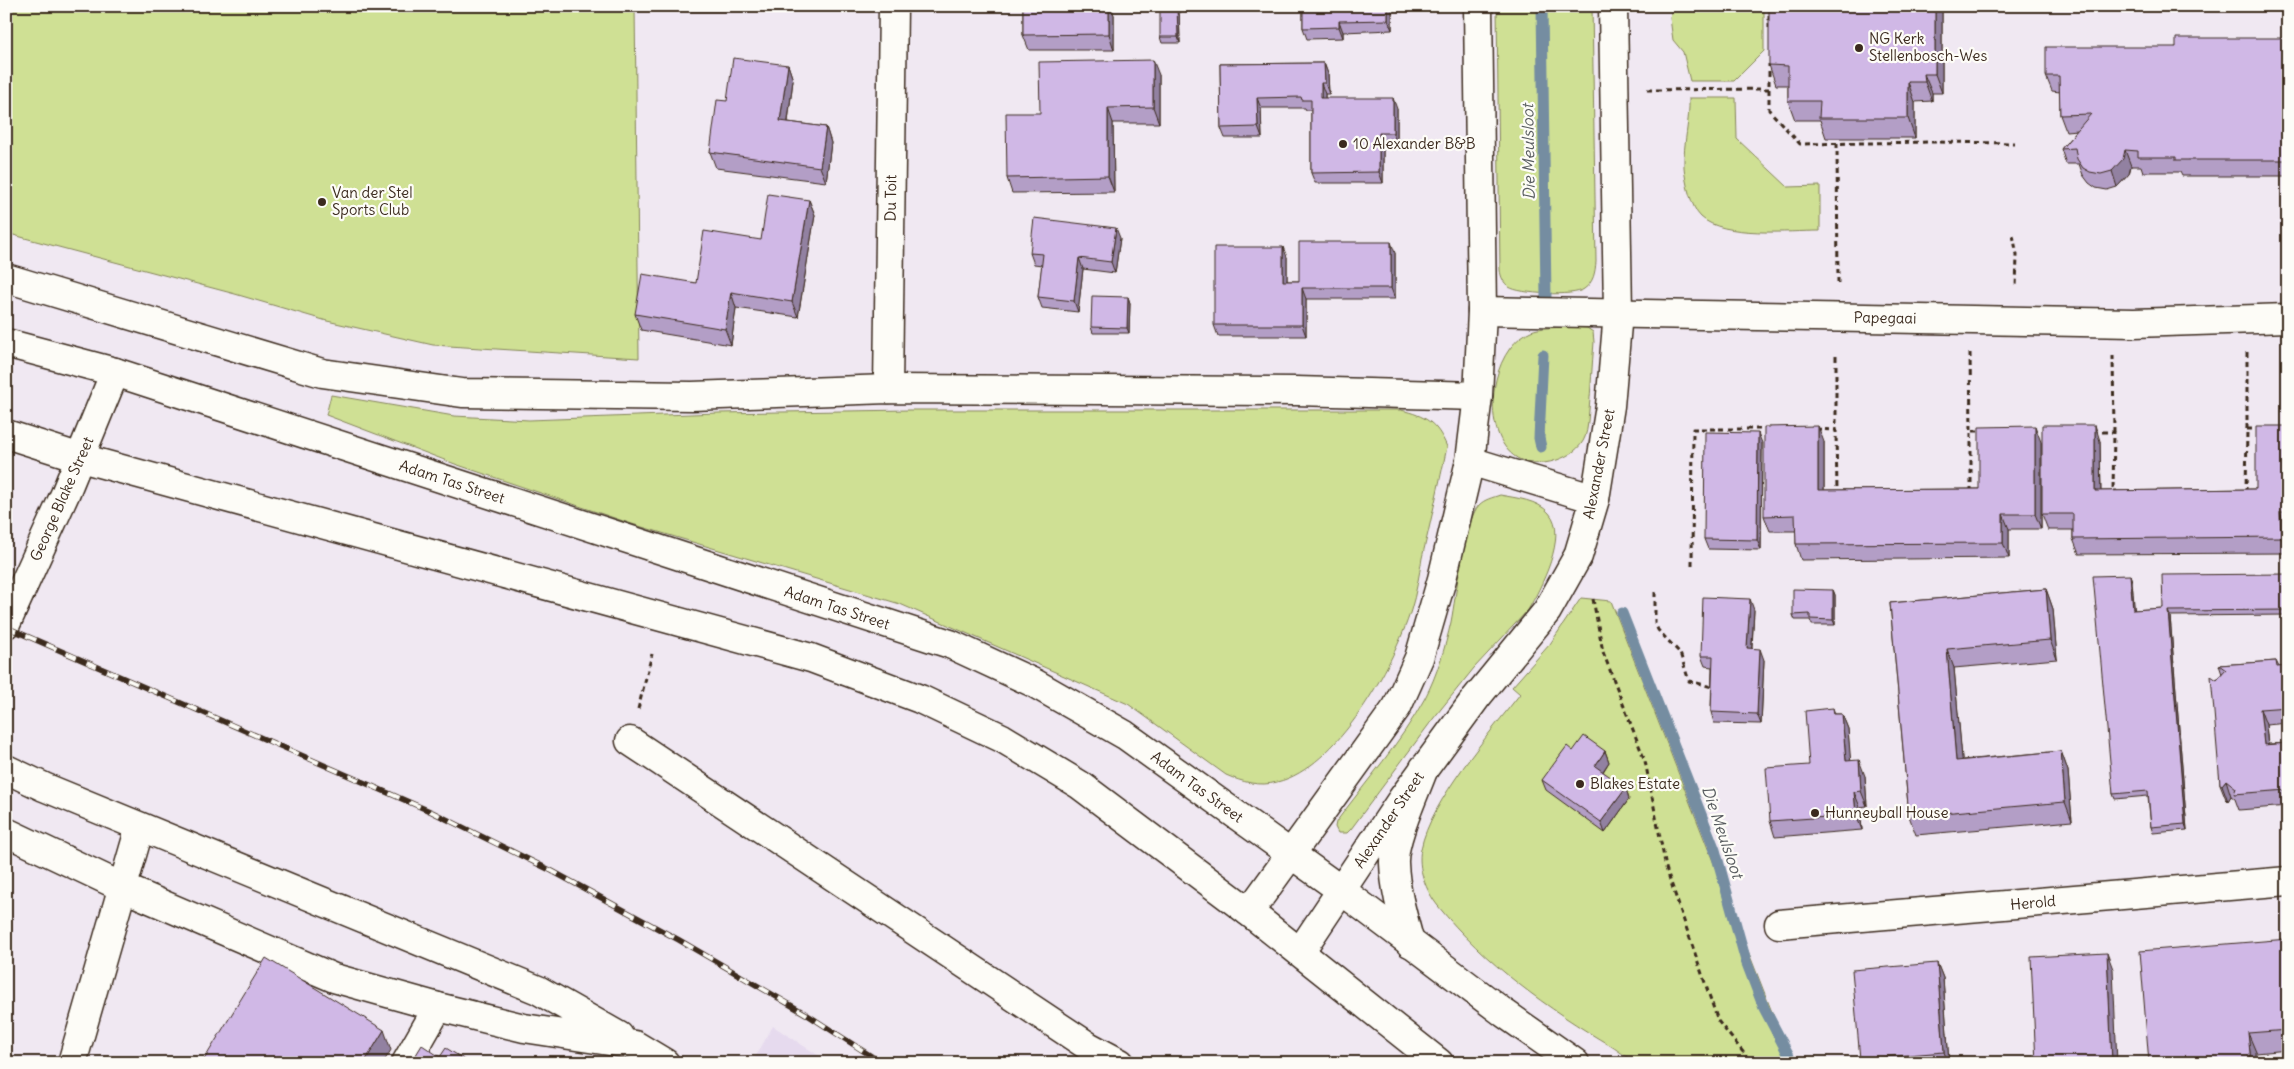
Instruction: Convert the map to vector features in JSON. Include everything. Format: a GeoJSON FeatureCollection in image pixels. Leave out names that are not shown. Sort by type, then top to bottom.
{"type":"FeatureCollection","features":[{"type":"Feature","properties":{"kind":"street","name":"Du Toit"},"geometry":{"type":"LineString","coordinates":[[888,389],[893,6]]}},
{"type":"Feature","properties":{"kind":"street"},"geometry":{"type":"LineString","coordinates":[[1249,912],[1398,707],[1418,658],[1442,579],[1470,461],[1478,396],[1482,311],[1478,6]]}},
{"type":"Feature","properties":{"kind":"street","name":"Alexander Street"},"geometry":{"type":"LineString","coordinates":[[1300,952],[1424,768],[1476,698],[1547,611],[1578,556],[1595,500],[1610,406],[1618,313],[1613,6]]}},
{"type":"Feature","properties":{"kind":"street"},"geometry":{"type":"LineString","coordinates":[[6,278],[322,373],[462,393],[692,396],[888,389],[1296,391],[1478,396]]}},
{"type":"Feature","properties":{"kind":"street","name":"Papegaai"},"geometry":{"type":"LineString","coordinates":[[1482,311],[2134,323],[2288,318]]}},
{"type":"Feature","properties":{"kind":"street","name":"Adam Tas Street"},"geometry":{"type":"LineString","coordinates":[[6,343],[115,372],[950,644],[1034,683],[1125,735],[1341,890],[1410,943],[1575,1063]]}},
{"type":"Feature","properties":{"kind":"street","name":"George Blake Street"},"geometry":{"type":"LineString","coordinates":[[6,624],[81,458],[115,372]]}},
{"type":"Feature","properties":{"kind":"street"},"geometry":{"type":"LineString","coordinates":[[6,434],[81,458],[810,658],[920,699],[1002,738],[1080,785],[1249,912],[1439,1063]]}},
{"type":"Feature","properties":{"kind":"street"},"geometry":{"type":"LineString","coordinates":[[1470,461],[1595,500]]}},
{"type":"Feature","properties":{"kind":"street"},"geometry":{"type":"LineString","coordinates":[[630,742],[1088,1046],[1120,1063]]}},
{"type":"Feature","properties":{"kind":"street"},"geometry":{"type":"LineString","coordinates":[[1410,943],[1399,904],[1394,862],[1398,839],[1424,768]]}},
{"type":"Feature","properties":{"kind":"street"},"geometry":{"type":"LineString","coordinates":[[6,769],[140,827],[538,990],[665,1063]]}},
{"type":"Feature","properties":{"kind":"street"},"geometry":{"type":"LineString","coordinates":[[72,1063],[140,827]]}},
{"type":"Feature","properties":{"kind":"street"},"geometry":{"type":"LineString","coordinates":[[6,832],[122,887],[334,978],[438,1007],[524,1028],[635,1045]]}},
{"type":"Feature","properties":{"kind":"street","name":"Herold"},"geometry":{"type":"LineString","coordinates":[[1779,924],[2288,881]]}},
{"type":"Feature","properties":{"kind":"street"},"geometry":{"type":"LineString","coordinates":[[406,1063],[438,1007]]}},
{"type":"Feature","properties":{"kind":"path"},"geometry":{"type":"LineString","coordinates":[[1769,6],[1769,34]]}},
{"type":"Feature","properties":{"kind":"path"},"geometry":{"type":"LineString","coordinates":[[1769,61],[1770,110],[1800,144],[2014,143]]}},
{"type":"Feature","properties":{"kind":"path"},"geometry":{"type":"LineString","coordinates":[[1642,90],[1769,89]]}},
{"type":"Feature","properties":{"kind":"path"},"geometry":{"type":"LineString","coordinates":[[1837,143],[1838,286]]}},
{"type":"Feature","properties":{"kind":"path"},"geometry":{"type":"LineString","coordinates":[[2013,235],[2017,254],[2016,321]]}},
{"type":"Feature","properties":{"kind":"path"},"geometry":{"type":"LineString","coordinates":[[2238,492],[2247,492],[2247,352]]}},
{"type":"Feature","properties":{"kind":"path"},"geometry":{"type":"LineString","coordinates":[[1961,493],[1971,493],[1970,353]]}},
{"type":"Feature","properties":{"kind":"path"},"geometry":{"type":"LineString","coordinates":[[1836,356],[1836,493],[1846,493]]}},
{"type":"Feature","properties":{"kind":"path"},"geometry":{"type":"LineString","coordinates":[[2113,359],[2113,491],[2123,491]]}},
{"type":"Feature","properties":{"kind":"path"},"geometry":{"type":"LineString","coordinates":[[1692,565],[1693,429],[1770,429]]}},
{"type":"Feature","properties":{"kind":"path"},"geometry":{"type":"LineString","coordinates":[[2248,429],[2264,429]]}},
{"type":"Feature","properties":{"kind":"path"},"geometry":{"type":"LineString","coordinates":[[1808,430],[1836,430]]}},
{"type":"Feature","properties":{"kind":"path"},"geometry":{"type":"LineString","coordinates":[[1971,431],[1990,431]]}},
{"type":"Feature","properties":{"kind":"path"},"geometry":{"type":"LineString","coordinates":[[2085,432],[2114,432]]}},
{"type":"Feature","properties":{"kind":"path"},"geometry":{"type":"LineString","coordinates":[[1655,592],[1658,630],[1680,653],[1689,681],[1712,687]]}},
{"type":"Feature","properties":{"kind":"path"},"geometry":{"type":"LineString","coordinates":[[1593,598],[1603,652],[1645,761],[1666,868],[1718,1021],[1752,1063]]}},
{"type":"Feature","properties":{"kind":"path"},"geometry":{"type":"LineString","coordinates":[[630,742],[652,654]]}},
{"type":"Feature","properties":{"kind":"shaded area"},"geometry":{"type":"Polygon","coordinates":[[[773,1026],[830,1063],[752,1063],[773,1026]]]}},
{"type":"Feature","properties":{"kind":"green space","name":"Van der Stel Sports Club"},"geometry":{"type":"Polygon","coordinates":[[[6,6],[635,6],[639,358],[433,345],[327,321],[235,294],[6,233],[6,6]]]}},
{"type":"Feature","properties":{"kind":"green space"},"geometry":{"type":"Polygon","coordinates":[[[1497,6],[1592,6],[1596,262],[1592,280],[1584,289],[1578,291],[1547,294],[1524,291],[1509,287],[1501,275],[1497,6]]]}},
{"type":"Feature","properties":{"kind":"green space"},"geometry":{"type":"Polygon","coordinates":[[[1764,6],[1764,51],[1734,81],[1690,81],[1683,52],[1673,40],[1670,18],[1672,7],[1764,6]]]}},
{"type":"Feature","properties":{"kind":"green space"},"geometry":{"type":"Polygon","coordinates":[[[1689,98],[1736,98],[1737,139],[1788,187],[1820,186],[1820,231],[1740,231],[1711,224],[1697,213],[1691,201],[1684,167],[1689,98]]]}},
{"type":"Feature","properties":{"kind":"green space"},"geometry":{"type":"Polygon","coordinates":[[[1565,327],[1587,328],[1593,332],[1594,342],[1586,434],[1581,445],[1566,456],[1557,460],[1531,463],[1512,454],[1500,437],[1494,414],[1494,389],[1501,365],[1513,344],[1531,331],[1565,327]]]}},
{"type":"Feature","properties":{"kind":"green space"},"geometry":{"type":"Polygon","coordinates":[[[331,395],[454,416],[529,420],[718,413],[909,410],[1401,410],[1424,418],[1435,426],[1447,447],[1411,610],[1403,633],[1377,685],[1341,736],[1321,757],[1299,773],[1277,782],[1258,784],[1245,782],[1226,775],[1128,704],[900,604],[632,524],[455,464],[326,415],[331,395]]]}},
{"type":"Feature","properties":{"kind":"green space"},"geometry":{"type":"Polygon","coordinates":[[[1500,495],[1526,500],[1539,505],[1549,513],[1554,523],[1556,534],[1554,548],[1539,589],[1528,610],[1474,668],[1433,719],[1351,829],[1347,833],[1338,833],[1335,827],[1336,822],[1394,746],[1425,698],[1449,632],[1461,560],[1469,527],[1479,505],[1500,495]]]}},
{"type":"Feature","properties":{"kind":"green space"},"geometry":{"type":"Polygon","coordinates":[[[1581,598],[1611,601],[1792,1063],[1652,1064],[1633,1060],[1564,1017],[1496,966],[1456,927],[1438,906],[1426,886],[1421,871],[1420,856],[1427,830],[1436,810],[1463,768],[1520,694],[1512,687],[1550,644],[1581,598]]]}},
{"type":"Feature","properties":{"kind":"building"},"geometry":{"type":"Polygon","coordinates":[[[1023,6],[1109,6],[1109,34],[1023,35],[1023,6]]]}},
{"type":"Feature","properties":{"kind":"building"},"geometry":{"type":"Polygon","coordinates":[[[1160,6],[1177,6],[1178,37],[1160,37],[1160,6]]]}},
{"type":"Feature","properties":{"kind":"building"},"geometry":{"type":"Polygon","coordinates":[[[1303,6],[1388,6],[1388,20],[1339,21],[1339,27],[1303,28],[1303,6]]]}},
{"type":"Feature","properties":{"kind":"building","name":"NG Kerk Stellenbosch-Wes"},"geometry":{"type":"Polygon","coordinates":[[[1769,6],[1935,6],[1935,74],[1924,74],[1925,82],[1908,82],[1908,118],[1819,118],[1820,101],[1788,101],[1788,66],[1769,65],[1769,6]]]}},
{"type":"Feature","properties":{"kind":"building"},"geometry":{"type":"Polygon","coordinates":[[[2176,38],[2287,38],[2288,160],[2176,160],[2176,157],[2138,157],[2138,151],[2125,150],[2123,159],[2112,171],[2101,174],[2090,172],[2083,168],[2077,159],[2075,148],[2061,149],[2091,114],[2060,115],[2059,76],[2046,76],[2046,47],[2176,47],[2176,38]]]}},
{"type":"Feature","properties":{"kind":"building"},"geometry":{"type":"Polygon","coordinates":[[[733,58],[788,65],[780,121],[826,127],[820,167],[710,152],[717,100],[727,101],[733,58]]]}},
{"type":"Feature","properties":{"kind":"building"},"geometry":{"type":"Polygon","coordinates":[[[1153,60],[1153,107],[1108,108],[1108,176],[1007,178],[1006,113],[1040,113],[1039,62],[1153,60]]]}},
{"type":"Feature","properties":{"kind":"building"},"geometry":{"type":"Polygon","coordinates":[[[1324,63],[1325,83],[1321,83],[1321,98],[1393,98],[1393,133],[1379,133],[1379,172],[1311,173],[1311,100],[1302,100],[1301,97],[1257,98],[1258,127],[1221,128],[1220,64],[1324,63]]]}},
{"type":"Feature","properties":{"kind":"building"},"geometry":{"type":"Polygon","coordinates":[[[768,194],[809,200],[792,302],[731,292],[725,329],[635,314],[642,274],[696,283],[704,231],[761,240],[768,194]]]}},
{"type":"Feature","properties":{"kind":"building"},"geometry":{"type":"Polygon","coordinates":[[[1034,218],[1116,228],[1111,262],[1079,258],[1074,301],[1038,297],[1043,254],[1030,253],[1034,218]]]}},
{"type":"Feature","properties":{"kind":"building"},"geometry":{"type":"Polygon","coordinates":[[[1299,242],[1391,242],[1391,288],[1302,288],[1302,325],[1214,325],[1214,247],[1283,247],[1283,281],[1299,281],[1299,242]]]}},
{"type":"Feature","properties":{"kind":"building"},"geometry":{"type":"Polygon","coordinates":[[[1092,296],[1128,297],[1127,328],[1091,327],[1092,296]]]}},
{"type":"Feature","properties":{"kind":"building"},"geometry":{"type":"Polygon","coordinates":[[[2042,425],[2095,425],[2095,491],[2256,489],[2256,426],[2288,426],[2288,512],[2280,512],[2281,537],[2073,539],[2073,514],[2042,514],[2042,425]]]}},
{"type":"Feature","properties":{"kind":"building"},"geometry":{"type":"Polygon","coordinates":[[[1818,426],[1818,490],[1979,489],[1979,427],[2035,426],[2035,514],[2003,514],[2003,543],[1796,544],[1795,515],[1764,516],[1764,427],[1818,426]]]}},
{"type":"Feature","properties":{"kind":"building"},"geometry":{"type":"Polygon","coordinates":[[[1705,432],[1758,433],[1757,540],[1704,539],[1705,432]]]}},
{"type":"Feature","properties":{"kind":"building"},"geometry":{"type":"Polygon","coordinates":[[[2288,574],[2288,610],[2168,611],[2185,824],[2151,827],[2148,791],[2113,794],[2093,576],[2130,575],[2133,610],[2163,608],[2162,575],[2288,574]]]}},
{"type":"Feature","properties":{"kind":"building"},"geometry":{"type":"Polygon","coordinates":[[[1793,589],[1833,590],[1833,620],[1810,619],[1810,614],[1793,615],[1793,589]]]}},
{"type":"Feature","properties":{"kind":"building"},"geometry":{"type":"Polygon","coordinates":[[[2046,589],[2050,640],[1947,649],[1956,761],[2061,751],[2065,802],[1909,816],[1890,603],[2046,589]]]}},
{"type":"Feature","properties":{"kind":"building"},"geometry":{"type":"Polygon","coordinates":[[[1703,597],[1750,599],[1747,648],[1760,649],[1757,714],[1711,712],[1713,656],[1701,656],[1703,597]]]}},
{"type":"Feature","properties":{"kind":"building"},"geometry":{"type":"Polygon","coordinates":[[[2276,661],[2277,667],[2288,666],[2288,707],[2260,709],[2264,745],[2288,743],[2287,790],[2234,794],[2236,788],[2226,780],[2222,785],[2220,784],[2211,676],[2217,680],[2226,670],[2219,665],[2276,661]]]}},
{"type":"Feature","properties":{"kind":"building"},"geometry":{"type":"Polygon","coordinates":[[[1833,708],[1834,714],[1842,714],[1846,761],[1859,760],[1861,791],[1854,792],[1856,815],[1770,821],[1766,768],[1809,765],[1805,711],[1833,708]]]}},
{"type":"Feature","properties":{"kind":"building","name":"Blakes Estate"},"geometry":{"type":"Polygon","coordinates":[[[1584,736],[1605,751],[1595,766],[1626,788],[1601,822],[1542,780],[1567,746],[1573,751],[1584,736]]]}},
{"type":"Feature","properties":{"kind":"building"},"geometry":{"type":"Polygon","coordinates":[[[2288,939],[2288,1030],[2248,1033],[2251,1063],[2149,1063],[2140,951],[2288,939]]]}},
{"type":"Feature","properties":{"kind":"building"},"geometry":{"type":"Polygon","coordinates":[[[2107,953],[2112,1063],[2036,1063],[2031,957],[2107,953]]]}},
{"type":"Feature","properties":{"kind":"building"},"geometry":{"type":"Polygon","coordinates":[[[266,958],[384,1030],[364,1063],[202,1063],[266,958]]]}},
{"type":"Feature","properties":{"kind":"building"},"geometry":{"type":"Polygon","coordinates":[[[1937,963],[1944,1052],[1860,1059],[1852,970],[1937,963]]]}},
{"type":"Feature","properties":{"kind":"building"},"geometry":{"type":"Polygon","coordinates":[[[422,1045],[440,1057],[446,1048],[470,1063],[411,1063],[422,1045]]]}},
{"type":"Feature","properties":{"kind":"waterway","name":"Die Meulsloot"},"geometry":{"type":"LineString","coordinates":[[1542,6],[1546,298]]}},
{"type":"Feature","properties":{"kind":"waterway","name":"Die Meulsloot"},"geometry":{"type":"LineString","coordinates":[[1541,447],[1539,438],[1543,355]]}},
{"type":"Feature","properties":{"kind":"waterway","name":"Die Meulsloot"},"geometry":{"type":"LineString","coordinates":[[1622,613],[1715,850],[1746,961],[1764,1008],[1793,1063]]}},
{"type":"Feature","properties":{"kind":"railway"},"geometry":{"type":"LineString","coordinates":[[6,627],[432,812],[552,871],[679,940],[806,1014],[882,1063]]}},
{"type":"Feature","properties":{"kind":"place","name":"NG Kerk Stellenbosch-Wes"},"geometry":{"type":"Point","coordinates":[1859,48]}},
{"type":"Feature","properties":{"kind":"place","name":"10 Alexander B&B"},"geometry":{"type":"Point","coordinates":[1343,144]}},
{"type":"Feature","properties":{"kind":"place","name":"Van der Stel Sports Club"},"geometry":{"type":"Point","coordinates":[322,202]}},
{"type":"Feature","properties":{"kind":"place","name":"Blakes Estate"},"geometry":{"type":"Point","coordinates":[1580,784]}},
{"type":"Feature","properties":{"kind":"place","name":"Hunneyball House"},"geometry":{"type":"Point","coordinates":[1815,813]}}]}
